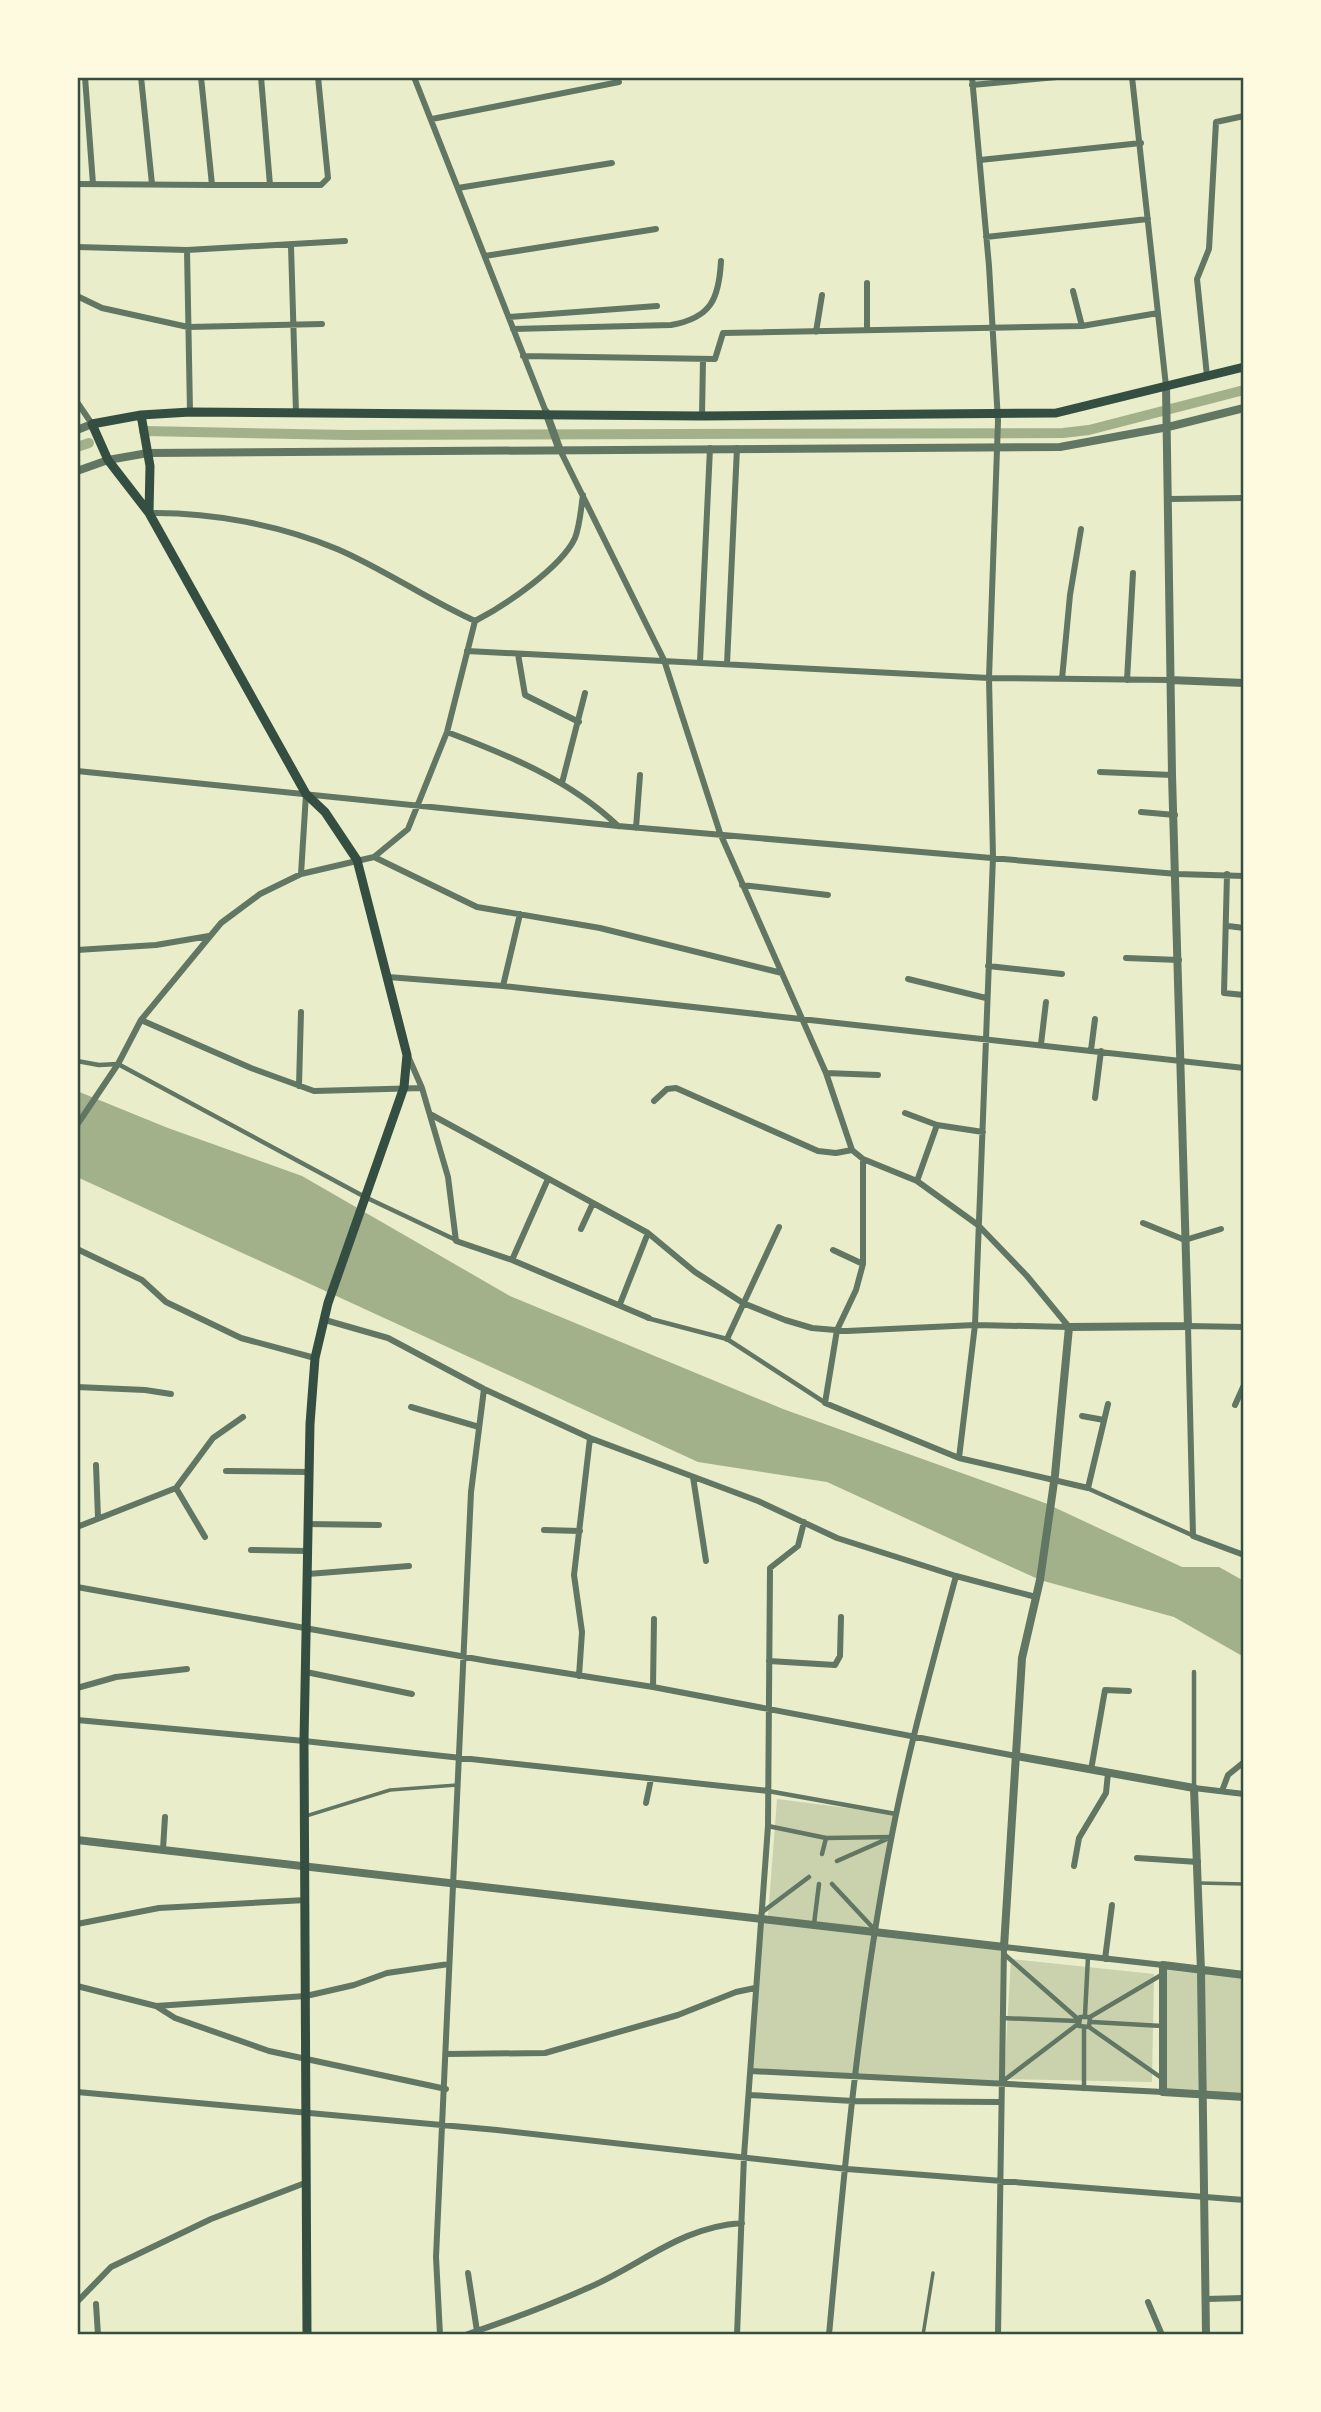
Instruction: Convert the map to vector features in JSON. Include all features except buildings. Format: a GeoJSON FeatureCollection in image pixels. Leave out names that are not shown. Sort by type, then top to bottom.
{"type":"FeatureCollection","features":[{"type":"Feature","properties":{"kind":"main road"},"geometry":{"type":"LineString","coordinates":[[307,2335],[303,2057],[306,1867],[303,1741],[308,1472],[315,1358],[328,1303],[404,1087],[407,1055],[356,860],[325,812],[306,794],[149,513],[108,460],[92,424],[141,415],[190,412],[546,412],[702,416],[998,417],[1056,413],[1244,367]]}},
{"type":"Feature","properties":{"kind":"main road"},"geometry":{"type":"LineString","coordinates":[[141,415],[150,466],[149,513]]}},
{"type":"Feature","properties":{"kind":"street"},"geometry":{"type":"LineString","coordinates":[[85,77],[93,184]]}},
{"type":"Feature","properties":{"kind":"street"},"geometry":{"type":"LineString","coordinates":[[141,77],[152,184]]}},
{"type":"Feature","properties":{"kind":"street"},"geometry":{"type":"LineString","coordinates":[[201,77],[212,185]]}},
{"type":"Feature","properties":{"kind":"street"},"geometry":{"type":"LineString","coordinates":[[261,77],[270,185]]}},
{"type":"Feature","properties":{"kind":"street"},"geometry":{"type":"LineString","coordinates":[[77,184],[321,185],[328,178],[318,77]]}},
{"type":"Feature","properties":{"kind":"street"},"geometry":{"type":"LineString","coordinates":[[414,77],[557,444],[664,660],[720,833],[826,1073],[852,1150],[863,1159],[917,1181],[978,1225],[1069,1327],[1055,1475],[1040,1580],[1022,1658],[1004,1950],[999,2102],[1002,2183],[999,2335]]}},
{"type":"Feature","properties":{"kind":"street"},"geometry":{"type":"LineString","coordinates":[[959,1458],[975,1325],[983,1132],[992,858],[989,678],[998,443],[986,237],[972,81],[1058,77]]}},
{"type":"Feature","properties":{"kind":"street"},"geometry":{"type":"LineString","coordinates":[[1132,77],[1168,416],[1172,775],[1177,874],[1193,1536]]}},
{"type":"Feature","properties":{"kind":"street"},"geometry":{"type":"LineString","coordinates":[[432,119],[619,82]]}},
{"type":"Feature","properties":{"kind":"street"},"geometry":{"type":"LineString","coordinates":[[1207,376],[1197,279],[1209,249],[1216,122],[1244,116]]}},
{"type":"Feature","properties":{"kind":"street"},"geometry":{"type":"LineString","coordinates":[[979,160],[1141,143]]}},
{"type":"Feature","properties":{"kind":"street"},"geometry":{"type":"LineString","coordinates":[[458,188],[611,163]]}},
{"type":"Feature","properties":{"kind":"street"},"geometry":{"type":"LineString","coordinates":[[986,237],[1148,219]]}},
{"type":"Feature","properties":{"kind":"street"},"geometry":{"type":"LineString","coordinates":[[485,256],[656,229]]}},
{"type":"Feature","properties":{"kind":"street"},"geometry":{"type":"LineString","coordinates":[[77,247],[187,250],[345,241]]}},
{"type":"Feature","properties":{"kind":"street"},"geometry":{"type":"LineString","coordinates":[[291,246],[295,325],[292,377],[296,412]]}},
{"type":"Feature","properties":{"kind":"street"},"geometry":{"type":"LineString","coordinates":[[187,250],[190,412]]}},
{"type":"Feature","properties":{"kind":"street"},"geometry":{"type":"LineString","coordinates":[[513,329],[692,321],[708,309],[720,288],[721,261]]}},
{"type":"Feature","properties":{"kind":"street"},"geometry":{"type":"LineString","coordinates":[[867,283],[867,330]]}},
{"type":"Feature","properties":{"kind":"street"},"geometry":{"type":"LineString","coordinates":[[1073,291],[1082,326]]}},
{"type":"Feature","properties":{"kind":"street"},"geometry":{"type":"LineString","coordinates":[[816,332],[822,295]]}},
{"type":"Feature","properties":{"kind":"street"},"geometry":{"type":"LineString","coordinates":[[77,296],[102,307],[188,327],[322,324]]}},
{"type":"Feature","properties":{"kind":"street"},"geometry":{"type":"LineString","coordinates":[[509,317],[657,306]]}},
{"type":"Feature","properties":{"kind":"street"},"geometry":{"type":"LineString","coordinates":[[523,356],[715,359],[723,333],[1082,326],[1158,313]]}},
{"type":"Feature","properties":{"kind":"street"},"geometry":{"type":"LineString","coordinates":[[702,416],[703,359]]}},
{"type":"Feature","properties":{"kind":"street"},"geometry":{"type":"LineString","coordinates":[[77,402],[92,424],[77,430]]}},
{"type":"Feature","properties":{"kind":"street"},"geometry":{"type":"LineString","coordinates":[[77,471],[108,460],[148,453],[557,444],[737,448],[998,443],[1060,447],[1168,427],[1244,408]]}},
{"type":"Feature","properties":{"kind":"street"},"geometry":{"type":"LineString","coordinates":[[700,663],[710,448]]}},
{"type":"Feature","properties":{"kind":"street"},"geometry":{"type":"LineString","coordinates":[[727,664],[737,448]]}},
{"type":"Feature","properties":{"kind":"street"},"geometry":{"type":"LineString","coordinates":[[77,1125],[118,1064],[141,1020],[209,936],[244,905],[301,874],[374,857],[408,829],[447,732],[475,621],[500,608],[565,553],[576,536],[583,493]]}},
{"type":"Feature","properties":{"kind":"street"},"geometry":{"type":"LineString","coordinates":[[1169,499],[1244,498]]}},
{"type":"Feature","properties":{"kind":"street"},"geometry":{"type":"LineString","coordinates":[[149,513],[172,513],[289,531],[339,550],[475,621]]}},
{"type":"Feature","properties":{"kind":"street"},"geometry":{"type":"LineString","coordinates":[[1062,679],[1070,595],[1081,529]]}},
{"type":"Feature","properties":{"kind":"street"},"geometry":{"type":"LineString","coordinates":[[1127,680],[1133,573]]}},
{"type":"Feature","properties":{"kind":"street"},"geometry":{"type":"LineString","coordinates":[[467,652],[989,678],[1244,683]]}},
{"type":"Feature","properties":{"kind":"street"},"geometry":{"type":"LineString","coordinates":[[518,654],[525,695],[579,722]]}},
{"type":"Feature","properties":{"kind":"street"},"geometry":{"type":"LineString","coordinates":[[562,783],[585,693]]}},
{"type":"Feature","properties":{"kind":"street"},"geometry":{"type":"LineString","coordinates":[[447,732],[508,755],[562,783],[602,811],[618,826]]}},
{"type":"Feature","properties":{"kind":"street"},"geometry":{"type":"LineString","coordinates":[[77,771],[636,828],[720,833],[1177,874],[1244,876]]}},
{"type":"Feature","properties":{"kind":"street"},"geometry":{"type":"LineString","coordinates":[[1101,772],[1172,775]]}},
{"type":"Feature","properties":{"kind":"street"},"geometry":{"type":"LineString","coordinates":[[636,828],[640,775]]}},
{"type":"Feature","properties":{"kind":"street"},"geometry":{"type":"LineString","coordinates":[[301,874],[306,794]]}},
{"type":"Feature","properties":{"kind":"street"},"geometry":{"type":"LineString","coordinates":[[1141,812],[1175,814]]}},
{"type":"Feature","properties":{"kind":"street"},"geometry":{"type":"LineString","coordinates":[[374,857],[463,902],[600,928],[782,973]]}},
{"type":"Feature","properties":{"kind":"street"},"geometry":{"type":"LineString","coordinates":[[1227,874],[1228,926],[1224,993],[1244,995]]}},
{"type":"Feature","properties":{"kind":"street"},"geometry":{"type":"LineString","coordinates":[[742,885],[828,895]]}},
{"type":"Feature","properties":{"kind":"street"},"geometry":{"type":"LineString","coordinates":[[503,986],[520,914]]}},
{"type":"Feature","properties":{"kind":"street"},"geometry":{"type":"LineString","coordinates":[[1228,926],[1244,928]]}},
{"type":"Feature","properties":{"kind":"street"},"geometry":{"type":"LineString","coordinates":[[77,950],[156,945],[209,936]]}},
{"type":"Feature","properties":{"kind":"street"},"geometry":{"type":"LineString","coordinates":[[1126,958],[1179,960]]}},
{"type":"Feature","properties":{"kind":"street"},"geometry":{"type":"LineString","coordinates":[[988,966],[1062,974]]}},
{"type":"Feature","properties":{"kind":"street"},"geometry":{"type":"LineString","coordinates":[[388,977],[503,986],[1182,1059],[1244,1068]]}},
{"type":"Feature","properties":{"kind":"street"},"geometry":{"type":"LineString","coordinates":[[908,979],[986,998]]}},
{"type":"Feature","properties":{"kind":"street"},"geometry":{"type":"LineString","coordinates":[[1041,1044],[1046,1002]]}},
{"type":"Feature","properties":{"kind":"street"},"geometry":{"type":"LineString","coordinates":[[299,1086],[301,1012]]}},
{"type":"Feature","properties":{"kind":"street"},"geometry":{"type":"LineString","coordinates":[[1090,1049],[1095,1019]]}},
{"type":"Feature","properties":{"kind":"street"},"geometry":{"type":"LineString","coordinates":[[141,1020],[299,1086],[327,1091],[422,1088]]}},
{"type":"Feature","properties":{"kind":"street"},"geometry":{"type":"LineString","coordinates":[[1095,1098],[1101,1051]]}},
{"type":"Feature","properties":{"kind":"street"},"geometry":{"type":"LineString","coordinates":[[407,1055],[422,1088],[448,1177],[456,1241]]}},
{"type":"Feature","properties":{"kind":"street"},"geometry":{"type":"LineString","coordinates":[[77,1061],[99,1065],[118,1064],[365,1197],[456,1241],[512,1260],[649,1318],[727,1339],[825,1403],[959,1458],[1088,1488],[1244,1556]]}},
{"type":"Feature","properties":{"kind":"street"},"geometry":{"type":"LineString","coordinates":[[826,1073],[878,1075]]}},
{"type":"Feature","properties":{"kind":"street"},"geometry":{"type":"LineString","coordinates":[[654,1101],[667,1089],[676,1088],[818,1150],[836,1153],[852,1150]]}},
{"type":"Feature","properties":{"kind":"street"},"geometry":{"type":"LineString","coordinates":[[905,1113],[937,1125],[983,1132]]}},
{"type":"Feature","properties":{"kind":"street"},"geometry":{"type":"LineString","coordinates":[[429,1114],[648,1233],[695,1272],[743,1303],[812,1328],[837,1330],[975,1325],[1244,1327]]}},
{"type":"Feature","properties":{"kind":"street"},"geometry":{"type":"LineString","coordinates":[[917,1181],[937,1125]]}},
{"type":"Feature","properties":{"kind":"street"},"geometry":{"type":"LineString","coordinates":[[825,1403],[837,1330],[856,1290],[863,1264],[863,1159]]}},
{"type":"Feature","properties":{"kind":"street"},"geometry":{"type":"LineString","coordinates":[[512,1260],[548,1178]]}},
{"type":"Feature","properties":{"kind":"street"},"geometry":{"type":"LineString","coordinates":[[581,1229],[593,1203]]}},
{"type":"Feature","properties":{"kind":"street"},"geometry":{"type":"LineString","coordinates":[[1143,1223],[1185,1240],[1222,1229]]}},
{"type":"Feature","properties":{"kind":"street"},"geometry":{"type":"LineString","coordinates":[[727,1339],[779,1227]]}},
{"type":"Feature","properties":{"kind":"street"},"geometry":{"type":"LineString","coordinates":[[620,1304],[648,1233]]}},
{"type":"Feature","properties":{"kind":"street"},"geometry":{"type":"LineString","coordinates":[[77,1248],[142,1280],[166,1302],[240,1338],[315,1358]]}},
{"type":"Feature","properties":{"kind":"street"},"geometry":{"type":"LineString","coordinates":[[833,1250],[863,1264]]}},
{"type":"Feature","properties":{"kind":"street"},"geometry":{"type":"LineString","coordinates":[[325,1320],[388,1338],[484,1389],[590,1438],[693,1477],[837,1538],[956,1576],[1036,1597]]}},
{"type":"Feature","properties":{"kind":"street"},"geometry":{"type":"LineString","coordinates":[[1235,1405],[1244,1385]]}},
{"type":"Feature","properties":{"kind":"street"},"geometry":{"type":"LineString","coordinates":[[77,1387],[171,1394]]}},
{"type":"Feature","properties":{"kind":"street"},"geometry":{"type":"LineString","coordinates":[[440,2335],[436,2258],[446,2089],[457,1785],[471,1492],[484,1389]]}},
{"type":"Feature","properties":{"kind":"street"},"geometry":{"type":"LineString","coordinates":[[1088,1488],[1108,1404]]}},
{"type":"Feature","properties":{"kind":"street"},"geometry":{"type":"LineString","coordinates":[[411,1407],[479,1427]]}},
{"type":"Feature","properties":{"kind":"street"},"geometry":{"type":"LineString","coordinates":[[1082,1416],[1104,1420]]}},
{"type":"Feature","properties":{"kind":"street"},"geometry":{"type":"LineString","coordinates":[[77,1527],[176,1488],[214,1438],[243,1417]]}},
{"type":"Feature","properties":{"kind":"street"},"geometry":{"type":"LineString","coordinates":[[579,1676],[582,1632],[574,1575],[590,1438]]}},
{"type":"Feature","properties":{"kind":"street"},"geometry":{"type":"LineString","coordinates":[[96,1465],[98,1518]]}},
{"type":"Feature","properties":{"kind":"street"},"geometry":{"type":"LineString","coordinates":[[226,1471],[308,1472]]}},
{"type":"Feature","properties":{"kind":"street"},"geometry":{"type":"LineString","coordinates":[[693,1477],[706,1561]]}},
{"type":"Feature","properties":{"kind":"street"},"geometry":{"type":"LineString","coordinates":[[176,1488],[205,1537]]}},
{"type":"Feature","properties":{"kind":"street"},"geometry":{"type":"LineString","coordinates":[[737,2335],[744,2156],[768,1826],[770,1568],[798,1546],[804,1522]]}},
{"type":"Feature","properties":{"kind":"street"},"geometry":{"type":"LineString","coordinates":[[307,1524],[379,1525]]}},
{"type":"Feature","properties":{"kind":"street"},"geometry":{"type":"LineString","coordinates":[[544,1530],[580,1531]]}},
{"type":"Feature","properties":{"kind":"street"},"geometry":{"type":"LineString","coordinates":[[251,1550],[307,1551]]}},
{"type":"Feature","properties":{"kind":"street"},"geometry":{"type":"LineString","coordinates":[[308,1574],[409,1566]]}},
{"type":"Feature","properties":{"kind":"street"},"geometry":{"type":"LineString","coordinates":[[829,2335],[855,2077],[891,1837],[956,1576]]}},
{"type":"Feature","properties":{"kind":"street"},"geometry":{"type":"LineString","coordinates":[[77,1587],[464,1657],[653,1688],[1108,1773],[1244,1794]]}},
{"type":"Feature","properties":{"kind":"street"},"geometry":{"type":"LineString","coordinates":[[769,1661],[835,1665],[840,1656],[841,1617]]}},
{"type":"Feature","properties":{"kind":"street"},"geometry":{"type":"LineString","coordinates":[[653,1688],[654,1619]]}},
{"type":"Feature","properties":{"kind":"street"},"geometry":{"type":"LineString","coordinates":[[77,1688],[116,1677],[187,1669]]}},
{"type":"Feature","properties":{"kind":"street"},"geometry":{"type":"LineString","coordinates":[[306,1672],[412,1694]]}},
{"type":"Feature","properties":{"kind":"street"},"geometry":{"type":"LineString","coordinates":[[1194,1672],[1194,1788],[1201,1971],[1200,2094],[1206,2196],[1206,2335]]}},
{"type":"Feature","properties":{"kind":"street"},"geometry":{"type":"LineString","coordinates":[[1091,1769],[1105,1690],[1129,1690]]}},
{"type":"Feature","properties":{"kind":"street"},"geometry":{"type":"LineString","coordinates":[[77,1720],[303,1741],[768,1791],[896,1814]]}},
{"type":"Feature","properties":{"kind":"street"},"geometry":{"type":"LineString","coordinates":[[1222,1791],[1228,1775],[1244,1762]]}},
{"type":"Feature","properties":{"kind":"street"},"geometry":{"type":"LineString","coordinates":[[1074,1866],[1079,1838],[1106,1793],[1108,1773]]}},
{"type":"Feature","properties":{"kind":"street"},"geometry":{"type":"LineString","coordinates":[[646,1803],[651,1779]]}},
{"type":"Feature","properties":{"kind":"street"},"geometry":{"type":"LineString","coordinates":[[163,1849],[165,1817]]}},
{"type":"Feature","properties":{"kind":"street"},"geometry":{"type":"LineString","coordinates":[[768,1826],[826,1838],[891,1837]]}},
{"type":"Feature","properties":{"kind":"street"},"geometry":{"type":"LineString","coordinates":[[837,1861],[891,1837]]}},
{"type":"Feature","properties":{"kind":"street"},"geometry":{"type":"LineString","coordinates":[[822,1854],[826,1838]]}},
{"type":"Feature","properties":{"kind":"street"},"geometry":{"type":"LineString","coordinates":[[77,1840],[453,1885],[760,1917],[1004,1950],[1105,1959],[1163,1969],[1244,1975]]}},
{"type":"Feature","properties":{"kind":"street"},"geometry":{"type":"LineString","coordinates":[[1137,1858],[1198,1862]]}},
{"type":"Feature","properties":{"kind":"street"},"geometry":{"type":"LineString","coordinates":[[760,1917],[809,1877]]}},
{"type":"Feature","properties":{"kind":"street"},"geometry":{"type":"LineString","coordinates":[[814,1925],[819,1884]]}},
{"type":"Feature","properties":{"kind":"street"},"geometry":{"type":"LineString","coordinates":[[832,1884],[876,1931]]}},
{"type":"Feature","properties":{"kind":"street"},"geometry":{"type":"LineString","coordinates":[[77,1924],[159,1908],[306,1900]]}},
{"type":"Feature","properties":{"kind":"street"},"geometry":{"type":"LineString","coordinates":[[1105,1959],[1112,1905]]}},
{"type":"Feature","properties":{"kind":"street"},"geometry":{"type":"LineString","coordinates":[[1004,1950],[1078,2021],[1088,2022],[1164,2079]]}},
{"type":"Feature","properties":{"kind":"street"},"geometry":{"type":"LineString","coordinates":[[1084,2090],[1088,1958]]}},
{"type":"Feature","properties":{"kind":"street"},"geometry":{"type":"LineString","coordinates":[[77,1986],[156,2006],[306,1996],[354,1985],[387,1973],[449,1964]]}},
{"type":"Feature","properties":{"kind":"street"},"geometry":{"type":"LineString","coordinates":[[1088,2022],[1163,1969]]}},
{"type":"Feature","properties":{"kind":"street"},"geometry":{"type":"LineString","coordinates":[[1163,1969],[1163,2092]]}},
{"type":"Feature","properties":{"kind":"street"},"geometry":{"type":"LineString","coordinates":[[447,2054],[545,2053],[678,2015],[736,1992],[755,1988]]}},
{"type":"Feature","properties":{"kind":"street"},"geometry":{"type":"LineString","coordinates":[[156,2006],[175,2018],[257,2047],[446,2089]]}},
{"type":"Feature","properties":{"kind":"street"},"geometry":{"type":"LineString","coordinates":[[1002,2018],[1163,2026]]}},
{"type":"Feature","properties":{"kind":"street"},"geometry":{"type":"LineString","coordinates":[[1000,2084],[1078,2021]]}},
{"type":"Feature","properties":{"kind":"street"},"geometry":{"type":"LineString","coordinates":[[751,2071],[1244,2097]]}},
{"type":"Feature","properties":{"kind":"street"},"geometry":{"type":"LineString","coordinates":[[77,2092],[305,2112],[744,2156],[847,2169],[1244,2200]]}},
{"type":"Feature","properties":{"kind":"street"},"geometry":{"type":"LineString","coordinates":[[749,2095],[853,2101],[999,2102]]}},
{"type":"Feature","properties":{"kind":"street"},"geometry":{"type":"LineString","coordinates":[[77,2301],[111,2267],[211,2219],[305,2183]]}},
{"type":"Feature","properties":{"kind":"street"},"geometry":{"type":"LineString","coordinates":[[465,2335],[589,2288],[670,2242],[704,2229],[742,2223]]}},
{"type":"Feature","properties":{"kind":"street"},"geometry":{"type":"LineString","coordinates":[[468,2273],[477,2331]]}},
{"type":"Feature","properties":{"kind":"street"},"geometry":{"type":"LineString","coordinates":[[1206,2299],[1244,2298]]}},
{"type":"Feature","properties":{"kind":"street"},"geometry":{"type":"LineString","coordinates":[[1148,2302],[1162,2335]]}},
{"type":"Feature","properties":{"kind":"street"},"geometry":{"type":"LineString","coordinates":[[96,2304],[98,2335]]}},
{"type":"Feature","properties":{"kind":"lane"},"geometry":{"type":"LineString","coordinates":[[304,1817],[390,1790],[457,1785]]}},
{"type":"Feature","properties":{"kind":"lane"},"geometry":{"type":"LineString","coordinates":[[1199,1883],[1244,1884]]}},
{"type":"Feature","properties":{"kind":"lane"},"geometry":{"type":"LineString","coordinates":[[923,2335],[933,2273]]}},
{"type":"Feature","properties":{"kind":"shaded area"},"geometry":{"type":"Polygon","coordinates":[[[77,1091],[168,1128],[302,1176],[510,1296],[783,1409],[1045,1503],[1182,1567],[1219,1567],[1244,1581],[1244,1657],[1174,1617],[1040,1580],[827,1482],[698,1462],[77,1177],[77,1091]]]}},
{"type":"Feature","properties":{"kind":"shaded area"},"geometry":{"type":"Polygon","coordinates":[[[777,1799],[895,1814],[875,1930],[1004,1947],[1000,2084],[751,2071],[760,1921],[863,1929],[768,1916],[777,1799]]]}},
{"type":"Feature","properties":{"kind":"shaded area"},"geometry":{"type":"Polygon","coordinates":[[[1011,1959],[1154,1974],[1152,2082],[1004,2079],[1011,1959]]]}},
{"type":"Feature","properties":{"kind":"shaded area"},"geometry":{"type":"Polygon","coordinates":[[[1163,1965],[1244,1975],[1244,2097],[1163,2092],[1163,1965]]]}},
{"type":"Feature","properties":{"kind":"waterway"},"geometry":{"type":"LineString","coordinates":[[144,431],[347,435],[1063,433],[1089,430],[1244,390]]}},
{"type":"Feature","properties":{"kind":"waterway"},"geometry":{"type":"LineString","coordinates":[[77,447],[89,443]]}}]}
